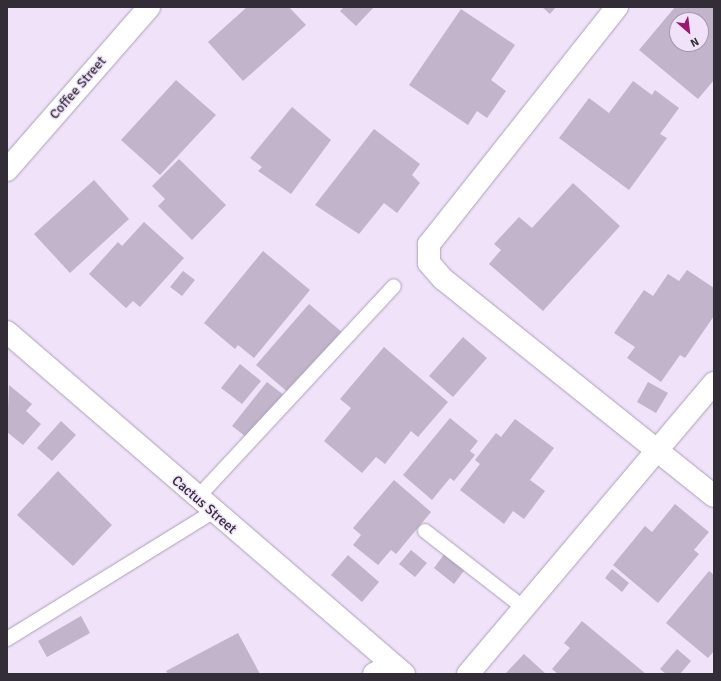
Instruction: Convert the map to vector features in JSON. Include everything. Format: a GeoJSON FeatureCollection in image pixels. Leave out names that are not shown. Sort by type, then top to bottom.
{"type":"FeatureCollection","features":[{"type":"Feature","properties":{"kind":"street","name":"Coffee Street"},"geometry":{"type":"LineString","coordinates":[[7,170],[149,7]]}},
{"type":"Feature","properties":{"kind":"street"},"geometry":{"type":"LineString","coordinates":[[617,7],[429,244],[429,263],[443,279],[714,496]]}},
{"type":"Feature","properties":{"kind":"street","name":"Cactus Street"},"geometry":{"type":"LineString","coordinates":[[7,332],[213,512],[390,671]]}},
{"type":"Feature","properties":{"kind":"street"},"geometry":{"type":"LineString","coordinates":[[468,674],[714,383]]}},
{"type":"Feature","properties":{"kind":"lane"},"geometry":{"type":"LineString","coordinates":[[197,498],[394,286]]}},
{"type":"Feature","properties":{"kind":"lane"},"geometry":{"type":"LineString","coordinates":[[7,639],[213,512]]}},
{"type":"Feature","properties":{"kind":"lane"},"geometry":{"type":"LineString","coordinates":[[425,531],[524,608]]}},
{"type":"Feature","properties":{"kind":"building"},"geometry":{"type":"Polygon","coordinates":[[[247,7],[289,7],[306,25],[243,81],[208,42],[247,7]]]}},
{"type":"Feature","properties":{"kind":"building"},"geometry":{"type":"Polygon","coordinates":[[[344,7],[374,7],[356,26],[340,11],[344,7]]]}},
{"type":"Feature","properties":{"kind":"building"},"geometry":{"type":"Polygon","coordinates":[[[542,7],[556,7],[550,14],[542,7]]]}},
{"type":"Feature","properties":{"kind":"building"},"geometry":{"type":"Polygon","coordinates":[[[675,7],[714,7],[714,80],[698,99],[639,50],[669,14],[669,52],[709,52],[709,12],[671,12],[675,7]]]}},
{"type":"Feature","properties":{"kind":"building"},"geometry":{"type":"Polygon","coordinates":[[[461,9],[515,45],[491,80],[506,91],[487,118],[477,111],[468,125],[409,85],[461,9]]]}},
{"type":"Feature","properties":{"kind":"building"},"geometry":{"type":"Polygon","coordinates":[[[176,80],[216,115],[160,175],[121,140],[176,80]]]}},
{"type":"Feature","properties":{"kind":"building"},"geometry":{"type":"Polygon","coordinates":[[[633,81],[652,95],[655,90],[679,108],[660,134],[667,138],[629,190],[559,138],[589,98],[609,113],[633,81]]]}},
{"type":"Feature","properties":{"kind":"building"},"geometry":{"type":"Polygon","coordinates":[[[292,107],[331,140],[291,194],[258,171],[262,167],[250,158],[292,107]]]}},
{"type":"Feature","properties":{"kind":"building"},"geometry":{"type":"Polygon","coordinates":[[[374,129],[420,164],[412,175],[420,183],[397,213],[384,203],[359,234],[315,205],[374,129]]]}},
{"type":"Feature","properties":{"kind":"building"},"geometry":{"type":"Polygon","coordinates":[[[179,159],[226,205],[192,240],[158,206],[165,199],[152,186],[179,159]]]}},
{"type":"Feature","properties":{"kind":"building"},"geometry":{"type":"Polygon","coordinates":[[[94,180],[129,219],[70,273],[34,234],[94,180]]]}},
{"type":"Feature","properties":{"kind":"building"},"geometry":{"type":"Polygon","coordinates":[[[573,183],[620,226],[543,311],[489,264],[501,250],[494,244],[519,217],[532,228],[573,183]]]}},
{"type":"Feature","properties":{"kind":"building"},"geometry":{"type":"Polygon","coordinates":[[[144,222],[184,258],[140,307],[133,301],[126,308],[89,274],[118,242],[122,246],[144,222]]]}},
{"type":"Feature","properties":{"kind":"building"},"geometry":{"type":"Polygon","coordinates":[[[263,251],[310,290],[254,358],[238,345],[235,349],[204,323],[263,251]]]}},
{"type":"Feature","properties":{"kind":"building"},"geometry":{"type":"Polygon","coordinates":[[[687,270],[714,288],[714,316],[685,358],[680,355],[661,382],[627,358],[635,347],[614,333],[644,290],[653,296],[668,274],[679,281],[687,270]]]}},
{"type":"Feature","properties":{"kind":"building"},"geometry":{"type":"Polygon","coordinates":[[[183,271],[195,280],[182,296],[170,287],[183,271]]]}},
{"type":"Feature","properties":{"kind":"building"},"geometry":{"type":"Polygon","coordinates":[[[309,304],[343,333],[290,394],[256,365],[309,304]]]}},
{"type":"Feature","properties":{"kind":"building"},"geometry":{"type":"Polygon","coordinates":[[[463,337],[487,358],[453,397],[429,376],[463,337]]]}},
{"type":"Feature","properties":{"kind":"building"},"geometry":{"type":"Polygon","coordinates":[[[384,347],[448,402],[418,437],[411,431],[385,464],[376,457],[362,473],[324,441],[351,408],[340,399],[384,347]]]}},
{"type":"Feature","properties":{"kind":"building"},"geometry":{"type":"Polygon","coordinates":[[[240,364],[261,381],[242,404],[221,388],[240,364]]]}},
{"type":"Feature","properties":{"kind":"building"},"geometry":{"type":"Polygon","coordinates":[[[267,382],[285,396],[250,440],[232,426],[267,382]]]}},
{"type":"Feature","properties":{"kind":"building"},"geometry":{"type":"Polygon","coordinates":[[[648,382],[668,393],[656,413],[637,402],[648,382]]]}},
{"type":"Feature","properties":{"kind":"building"},"geometry":{"type":"Polygon","coordinates":[[[9,385],[32,404],[26,411],[41,424],[23,445],[7,432],[9,385]]]}},
{"type":"Feature","properties":{"kind":"building"},"geometry":{"type":"Polygon","coordinates":[[[450,418],[478,441],[470,451],[475,455],[454,481],[450,478],[432,500],[403,475],[450,418]]]}},
{"type":"Feature","properties":{"kind":"building"},"geometry":{"type":"Polygon","coordinates":[[[515,419],[554,448],[530,480],[545,491],[524,519],[513,511],[504,524],[460,490],[480,464],[475,460],[496,433],[501,437],[515,419]]]}},
{"type":"Feature","properties":{"kind":"building"},"geometry":{"type":"Polygon","coordinates":[[[61,421],[76,435],[52,461],[37,448],[61,421]]]}},
{"type":"Feature","properties":{"kind":"building"},"geometry":{"type":"Polygon","coordinates":[[[58,471],[112,525],[73,566],[17,515],[58,471]]]}},
{"type":"Feature","properties":{"kind":"building"},"geometry":{"type":"Polygon","coordinates":[[[394,480],[431,512],[396,554],[391,550],[378,565],[353,545],[361,535],[353,528],[394,480]]]}},
{"type":"Feature","properties":{"kind":"building"},"geometry":{"type":"Polygon","coordinates":[[[675,504],[709,532],[694,550],[699,554],[658,603],[613,565],[645,526],[652,532],[675,504]]]}},
{"type":"Feature","properties":{"kind":"building"},"geometry":{"type":"Polygon","coordinates":[[[411,550],[427,563],[415,577],[399,564],[411,550]]]}},
{"type":"Feature","properties":{"kind":"building"},"geometry":{"type":"Polygon","coordinates":[[[445,553],[466,568],[454,584],[434,568],[445,553]]]}},
{"type":"Feature","properties":{"kind":"building"},"geometry":{"type":"Polygon","coordinates":[[[348,555],[379,582],[362,602],[331,575],[348,555]]]}},
{"type":"Feature","properties":{"kind":"building"},"geometry":{"type":"Polygon","coordinates":[[[612,569],[629,583],[622,592],[605,578],[612,569]]]}},
{"type":"Feature","properties":{"kind":"building"},"geometry":{"type":"Polygon","coordinates":[[[709,571],[714,575],[714,651],[708,658],[666,623],[709,571]]]}},
{"type":"Feature","properties":{"kind":"building"},"geometry":{"type":"Polygon","coordinates":[[[81,616],[90,633],[47,657],[38,641],[81,616]]]}},
{"type":"Feature","properties":{"kind":"building"},"geometry":{"type":"Polygon","coordinates":[[[582,621],[646,674],[558,674],[552,669],[570,648],[564,643],[582,621]]]}},
{"type":"Feature","properties":{"kind":"building"},"geometry":{"type":"Polygon","coordinates":[[[238,633],[260,674],[168,674],[166,671],[238,633]]]}},
{"type":"Feature","properties":{"kind":"building"},"geometry":{"type":"Polygon","coordinates":[[[677,649],[691,661],[680,674],[666,674],[660,669],[677,649]]]}},
{"type":"Feature","properties":{"kind":"building"},"geometry":{"type":"Polygon","coordinates":[[[524,654],[546,674],[505,674],[524,654]]]}}]}
